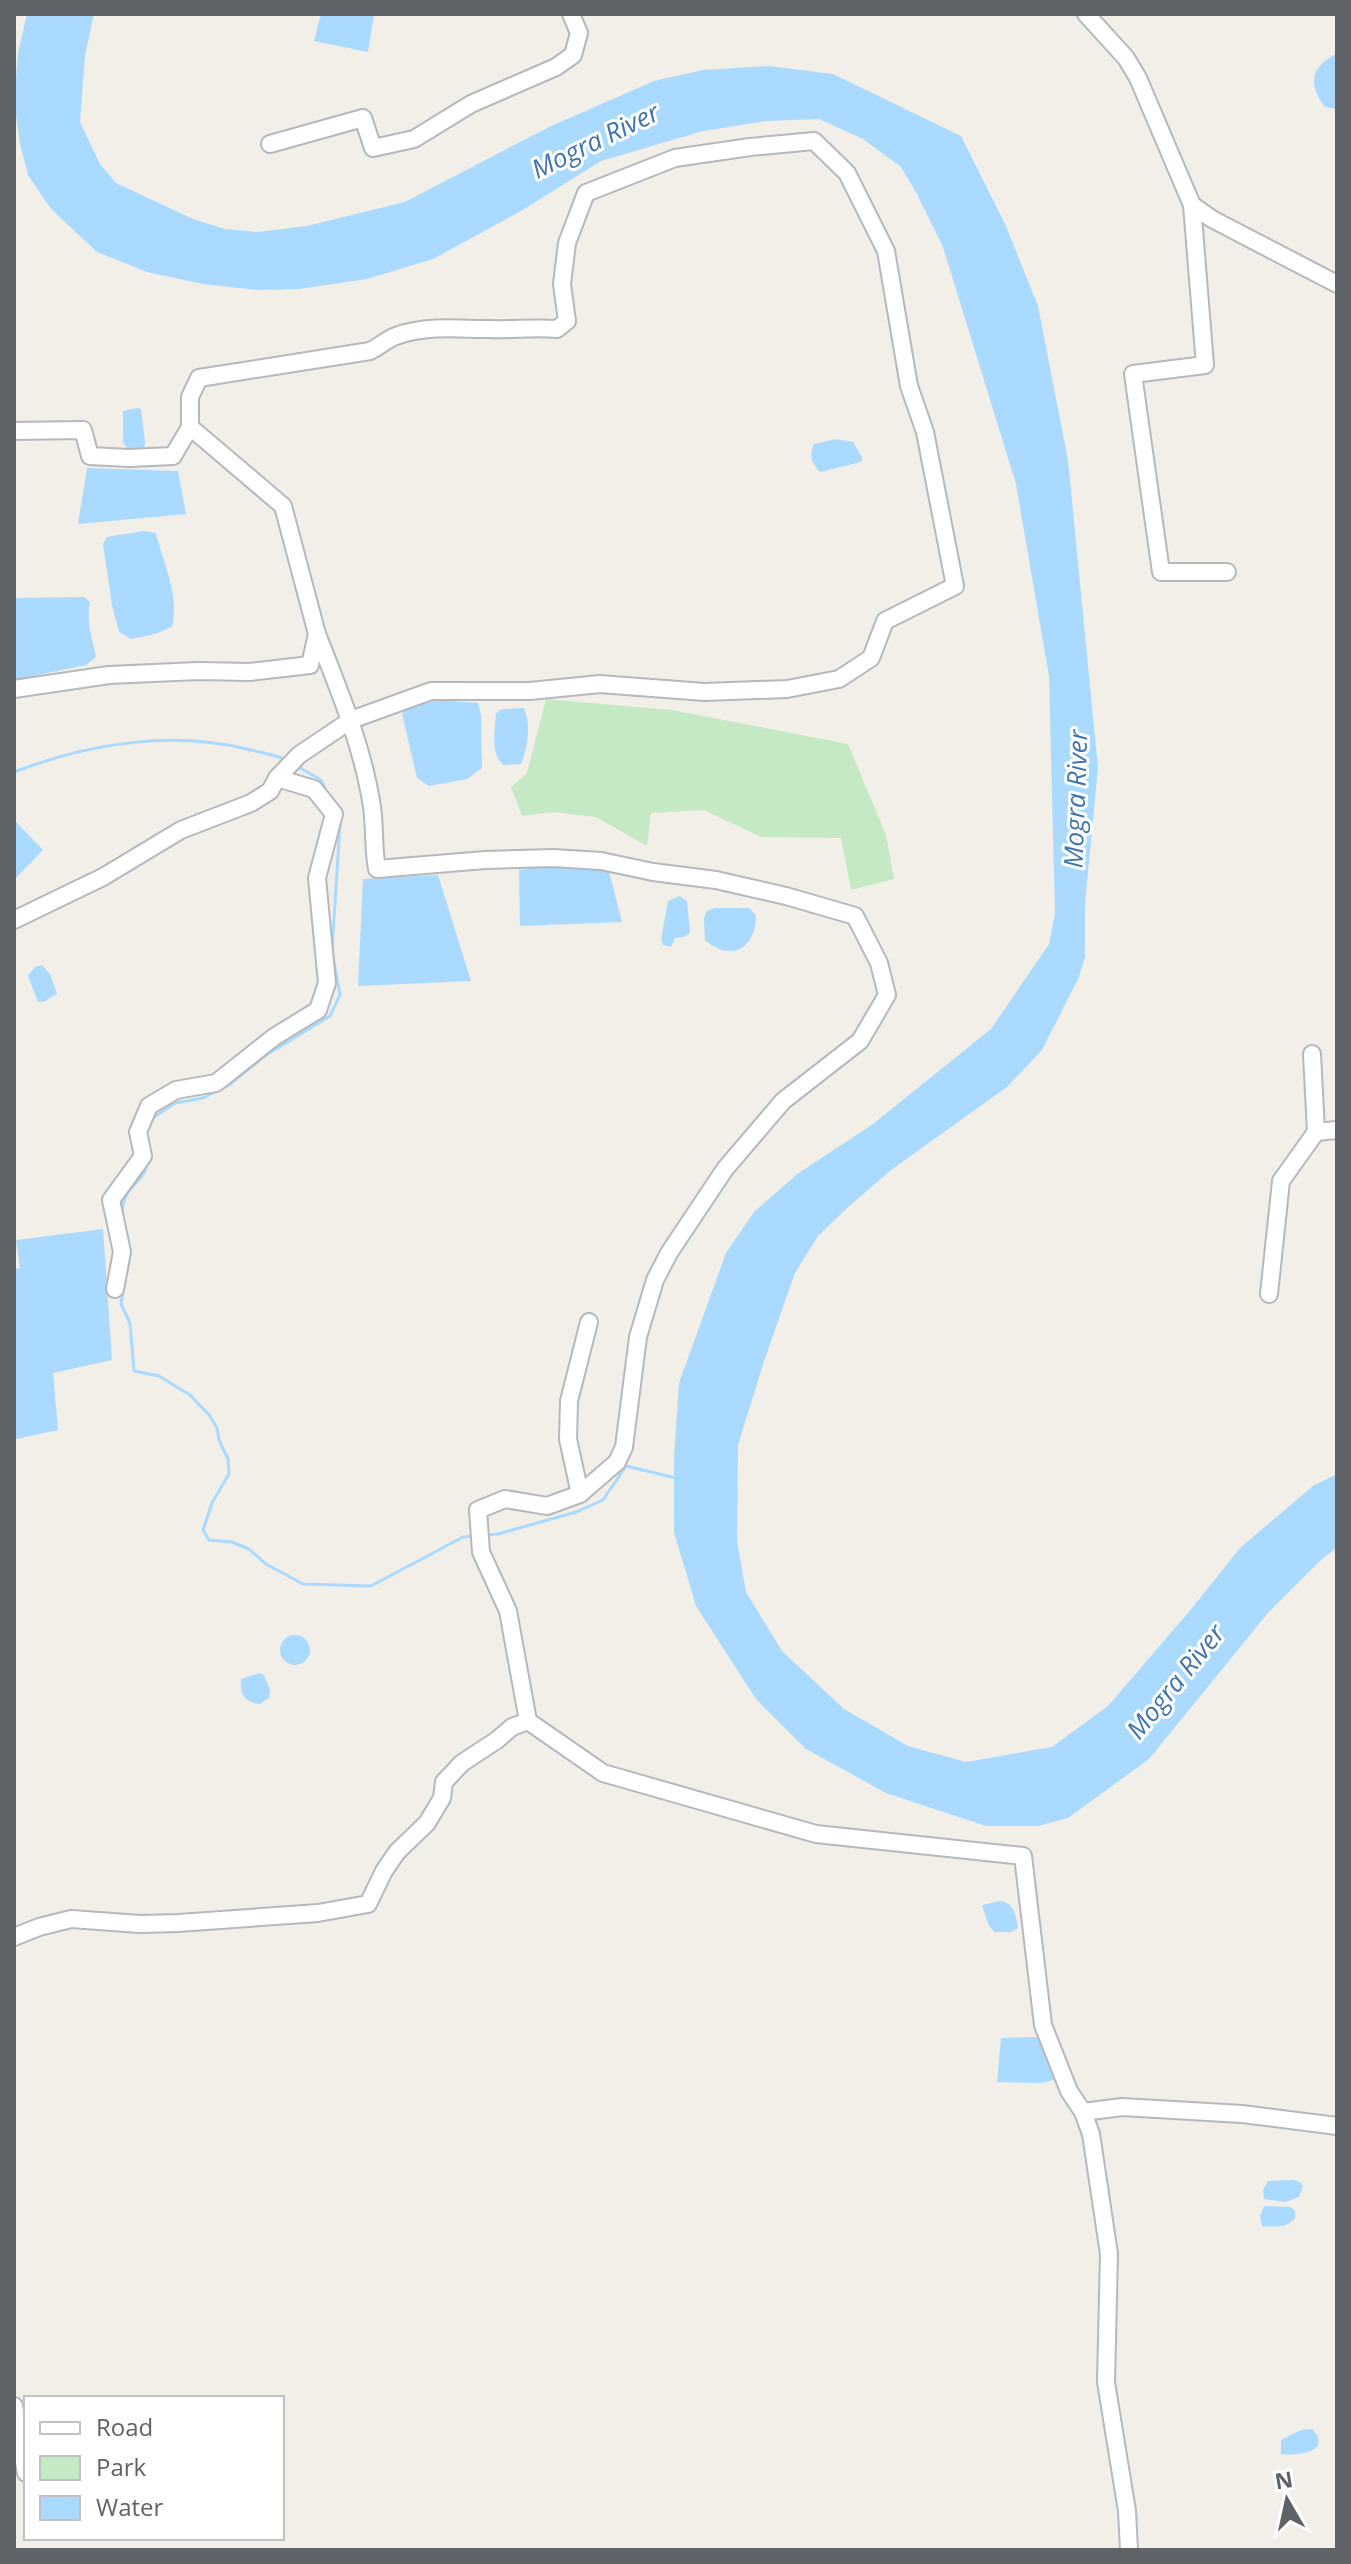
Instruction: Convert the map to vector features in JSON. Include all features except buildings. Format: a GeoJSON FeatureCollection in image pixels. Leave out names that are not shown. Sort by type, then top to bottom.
{"type":"FeatureCollection","features":[{"type":"Feature","properties":{"kind":"street"},"geometry":{"type":"LineString","coordinates":[[270,144],[363,118],[373,148],[414,139],[471,104],[556,67],[573,55],[579,33],[571,14]]}},
{"type":"Feature","properties":{"kind":"street"},"geometry":{"type":"LineString","coordinates":[[1086,14],[1126,58],[1138,78],[1192,205],[1205,365],[1133,374],[1161,572],[1227,572]]}},
{"type":"Feature","properties":{"kind":"street"},"geometry":{"type":"LineString","coordinates":[[14,431],[83,430],[90,456],[173,456],[190,427],[190,397],[199,378],[370,351],[393,336],[413,331],[437,328],[557,329],[567,321],[562,284],[567,243],[586,193],[675,158],[814,141],[847,173],[886,251],[909,386],[925,432],[955,586],[885,621],[871,658],[839,679],[787,689],[704,692],[600,684],[530,691],[431,691],[351,720],[299,755],[277,778],[270,791],[251,803],[181,830],[103,877],[14,920]]}},
{"type":"Feature","properties":{"kind":"street"},"geometry":{"type":"LineString","coordinates":[[1192,205],[1212,219],[1337,284]]}},
{"type":"Feature","properties":{"kind":"street"},"geometry":{"type":"LineString","coordinates":[[190,427],[283,506],[317,634],[351,720],[372,808],[377,869],[553,858],[601,861],[716,880],[855,916],[879,963],[887,995],[860,1041],[783,1101],[725,1169],[669,1253],[655,1280],[638,1337],[624,1447],[617,1462],[580,1494],[547,1506],[505,1499],[478,1510],[481,1552],[508,1611],[528,1721],[603,1773],[816,1834],[1023,1856],[1043,2025],[1069,2091],[1083,2112],[1091,2134],[1109,2254],[1106,2382],[1127,2511],[1129,2550]]}},
{"type":"Feature","properties":{"kind":"street"},"geometry":{"type":"LineString","coordinates":[[14,689],[109,675],[250,672],[310,665],[317,634]]}},
{"type":"Feature","properties":{"kind":"street"},"geometry":{"type":"LineString","coordinates":[[115,1289],[122,1252],[111,1200],[143,1156],[138,1132],[149,1106],[176,1090],[216,1083],[274,1037],[318,1010],[327,983],[317,878],[334,814],[314,789],[277,778]]}},
{"type":"Feature","properties":{"kind":"street"},"geometry":{"type":"LineString","coordinates":[[1269,1294],[1281,1181],[1316,1132],[1312,1054]]}},
{"type":"Feature","properties":{"kind":"street"},"geometry":{"type":"LineString","coordinates":[[1316,1132],[1337,1130]]}},
{"type":"Feature","properties":{"kind":"street"},"geometry":{"type":"LineString","coordinates":[[580,1494],[568,1439],[569,1401],[589,1322]]}},
{"type":"Feature","properties":{"kind":"street"},"geometry":{"type":"LineString","coordinates":[[14,1937],[71,1919],[140,1924],[178,1923],[318,1913],[368,1904],[397,1852],[427,1823],[442,1798],[444,1782],[462,1763],[512,1727],[528,1721]]}},
{"type":"Feature","properties":{"kind":"street"},"geometry":{"type":"LineString","coordinates":[[1083,2112],[1122,2107],[1242,2114],[1337,2126]]}},
{"type":"Feature","properties":{"kind":"street"},"geometry":{"type":"LineString","coordinates":[[14,2406],[24,2462]]}},
{"type":"Feature","properties":{"kind":"green space"},"geometry":{"type":"Polygon","coordinates":[[[546,699],[671,710],[848,744],[886,835],[894,879],[851,890],[841,838],[761,837],[704,810],[651,813],[647,846],[596,817],[553,812],[522,816],[511,787],[527,773],[546,699]]]}},
{"type":"Feature","properties":{"kind":"water","name":"Mogra River"},"geometry":{"type":"Polygon","coordinates":[[[27,14],[94,14],[85,55],[80,122],[100,164],[116,183],[193,219],[225,229],[258,232],[307,226],[405,202],[549,127],[654,81],[703,70],[769,66],[833,74],[961,136],[1005,224],[1038,306],[1068,460],[1098,768],[1085,903],[1085,957],[1079,977],[1042,1050],[1007,1087],[891,1170],[847,1208],[818,1236],[795,1273],[738,1445],[737,1541],[746,1592],[782,1651],[844,1709],[908,1746],[966,1762],[1052,1747],[1108,1706],[1240,1548],[1313,1486],[1337,1474],[1337,1547],[1267,1614],[1149,1759],[1068,1818],[1038,1826],[986,1826],[886,1793],[806,1749],[756,1699],[696,1606],[674,1532],[674,1459],[679,1383],[726,1253],[754,1212],[796,1175],[873,1124],[991,1029],[1049,944],[1055,913],[1049,676],[1016,484],[943,247],[917,194],[901,167],[863,139],[819,119],[766,121],[703,131],[601,161],[521,211],[433,259],[367,279],[299,289],[259,290],[203,284],[147,272],[97,252],[51,209],[28,175],[14,100],[18,53],[27,14]]]}},
{"type":"Feature","properties":{"kind":"water"},"geometry":{"type":"Polygon","coordinates":[[[321,14],[374,14],[368,52],[314,41],[321,14]]]}},
{"type":"Feature","properties":{"kind":"water"},"geometry":{"type":"Polygon","coordinates":[[[1337,54],[1337,109],[1325,107],[1316,91],[1314,77],[1321,64],[1337,54]]]}},
{"type":"Feature","properties":{"kind":"water"},"geometry":{"type":"Polygon","coordinates":[[[141,409],[144,452],[128,450],[123,442],[123,411],[141,409]]]}},
{"type":"Feature","properties":{"kind":"water"},"geometry":{"type":"Polygon","coordinates":[[[836,439],[853,442],[862,457],[861,462],[820,472],[812,459],[814,444],[836,439]]]}},
{"type":"Feature","properties":{"kind":"water"},"geometry":{"type":"Polygon","coordinates":[[[87,468],[178,471],[186,514],[78,524],[87,468]]]}},
{"type":"Feature","properties":{"kind":"water"},"geometry":{"type":"Polygon","coordinates":[[[143,531],[156,533],[170,580],[174,615],[172,627],[131,639],[119,632],[103,544],[107,537],[143,531]]]}},
{"type":"Feature","properties":{"kind":"water"},"geometry":{"type":"Polygon","coordinates":[[[84,597],[90,602],[89,623],[96,657],[86,665],[14,680],[14,598],[84,597]]]}},
{"type":"Feature","properties":{"kind":"water"},"geometry":{"type":"Polygon","coordinates":[[[439,700],[478,703],[482,768],[467,779],[429,786],[417,778],[402,714],[408,707],[439,700]]]}},
{"type":"Feature","properties":{"kind":"water"},"geometry":{"type":"Polygon","coordinates":[[[524,708],[528,736],[521,764],[503,765],[495,748],[496,713],[502,709],[524,708]]]}},
{"type":"Feature","properties":{"kind":"water"},"geometry":{"type":"Polygon","coordinates":[[[14,820],[43,850],[14,880],[14,820]]]}},
{"type":"Feature","properties":{"kind":"water"},"geometry":{"type":"Polygon","coordinates":[[[578,860],[609,871],[622,922],[520,926],[519,870],[578,860]]]}},
{"type":"Feature","properties":{"kind":"water"},"geometry":{"type":"Polygon","coordinates":[[[438,875],[471,981],[358,986],[363,879],[438,875]]]}},
{"type":"Feature","properties":{"kind":"water"},"geometry":{"type":"Polygon","coordinates":[[[680,896],[687,901],[690,933],[675,938],[671,947],[663,945],[661,939],[668,901],[680,896]]]}},
{"type":"Feature","properties":{"kind":"water"},"geometry":{"type":"Polygon","coordinates":[[[714,908],[749,908],[756,915],[752,936],[747,943],[733,951],[715,947],[705,940],[704,918],[707,911],[714,908]]]}},
{"type":"Feature","properties":{"kind":"water"},"geometry":{"type":"Polygon","coordinates":[[[42,965],[50,974],[57,994],[38,1002],[28,976],[35,967],[42,965]]]}},
{"type":"Feature","properties":{"kind":"water"},"geometry":{"type":"Polygon","coordinates":[[[103,1229],[112,1360],[53,1373],[58,1430],[16,1439],[14,1269],[20,1268],[16,1240],[103,1229]]]}},
{"type":"Feature","properties":{"kind":"water"},"geometry":{"type":"Polygon","coordinates":[[[295,1635],[301,1636],[309,1644],[309,1656],[301,1664],[295,1665],[289,1664],[281,1656],[280,1650],[281,1644],[289,1636],[295,1635]]]}},
{"type":"Feature","properties":{"kind":"water"},"geometry":{"type":"Polygon","coordinates":[[[259,1673],[264,1675],[270,1690],[269,1698],[260,1704],[247,1699],[241,1685],[241,1679],[259,1673]]]}},
{"type":"Feature","properties":{"kind":"water"},"geometry":{"type":"Polygon","coordinates":[[[1001,1901],[1012,1908],[1015,1915],[1018,1928],[1011,1932],[995,1932],[989,1926],[982,1905],[1001,1901]]]}},
{"type":"Feature","properties":{"kind":"water"},"geometry":{"type":"Polygon","coordinates":[[[1039,2037],[1054,2080],[1041,2083],[997,2082],[1001,2038],[1039,2037]]]}},
{"type":"Feature","properties":{"kind":"water"},"geometry":{"type":"Polygon","coordinates":[[[1293,2180],[1303,2186],[1299,2197],[1285,2202],[1264,2199],[1263,2190],[1268,2181],[1293,2180]]]}},
{"type":"Feature","properties":{"kind":"water"},"geometry":{"type":"Polygon","coordinates":[[[1264,2206],[1291,2207],[1295,2218],[1276,2227],[1262,2226],[1260,2216],[1264,2206]]]}},
{"type":"Feature","properties":{"kind":"water"},"geometry":{"type":"Polygon","coordinates":[[[1312,2429],[1318,2437],[1316,2448],[1304,2453],[1281,2454],[1281,2440],[1301,2430],[1312,2429]]]}},
{"type":"Feature","properties":{"kind":"waterway"},"geometry":{"type":"LineString","coordinates":[[14,772],[101,747],[162,741],[221,744],[287,760]]}},
{"type":"Feature","properties":{"kind":"waterway"},"geometry":{"type":"LineString","coordinates":[[297,766],[321,780],[328,795]]}},
{"type":"Feature","properties":{"kind":"waterway"},"geometry":{"type":"LineString","coordinates":[[151,1119],[175,1103],[203,1098],[229,1085],[266,1055],[330,1016],[340,995],[332,951],[340,824]]}},
{"type":"Feature","properties":{"kind":"waterway"},"geometry":{"type":"LineString","coordinates":[[123,1220],[124,1199],[142,1176],[147,1161]]}},
{"type":"Feature","properties":{"kind":"waterway"},"geometry":{"type":"LineString","coordinates":[[130,1251],[121,1304],[130,1323],[134,1371],[159,1376],[190,1395],[210,1416],[228,1459],[229,1474],[212,1503],[203,1530],[209,1540],[232,1542],[249,1549],[266,1564],[303,1584],[371,1586],[463,1537],[474,1536]]}},
{"type":"Feature","properties":{"kind":"waterway"},"geometry":{"type":"LineString","coordinates":[[485,1535],[576,1512],[603,1500],[626,1466],[676,1478]]}}]}
